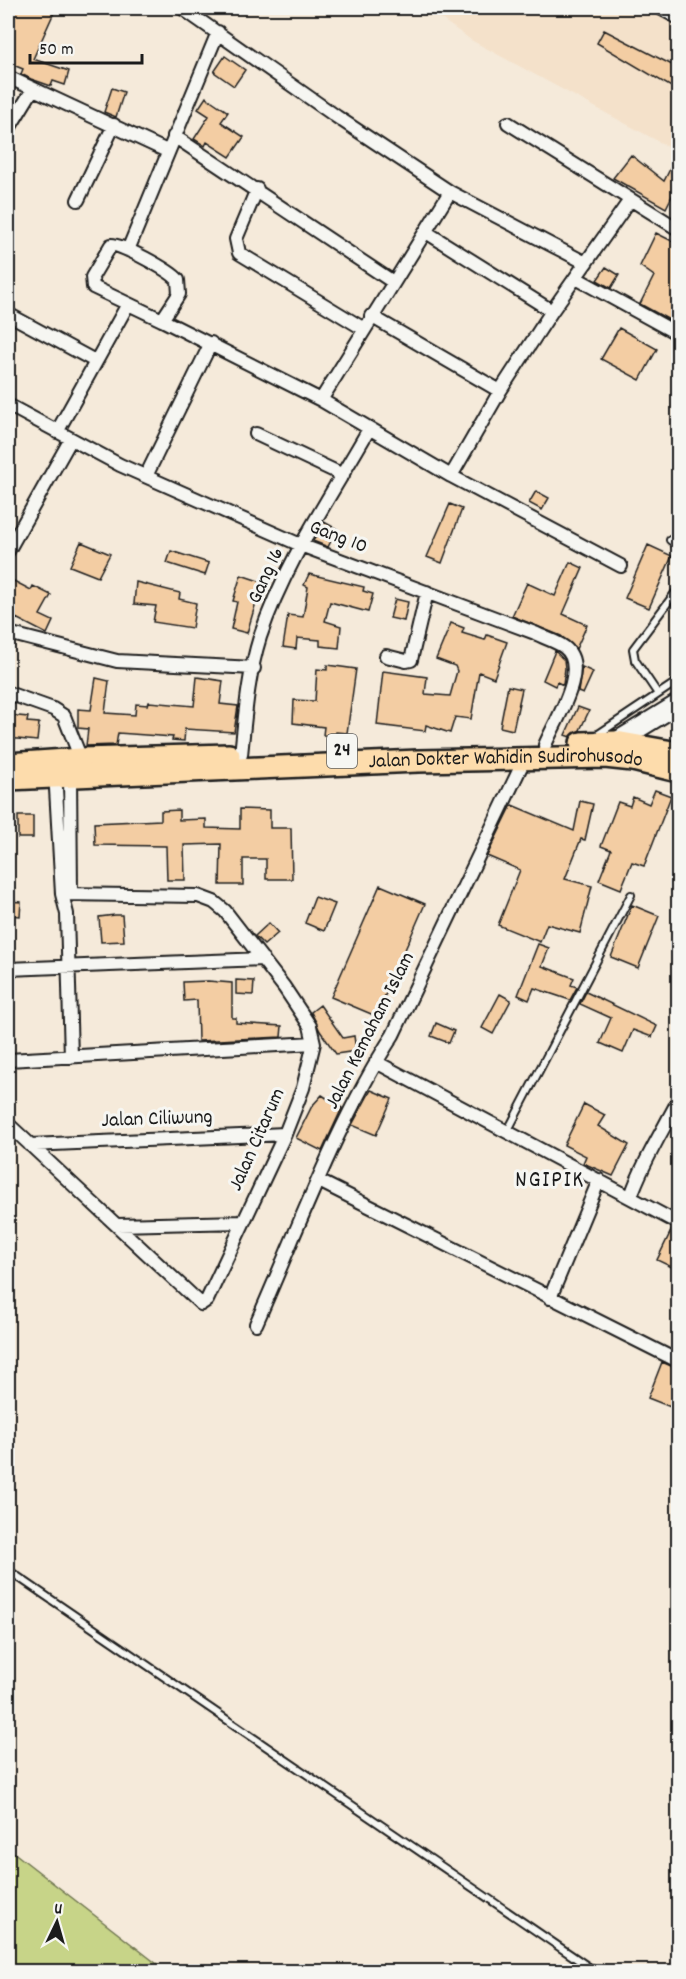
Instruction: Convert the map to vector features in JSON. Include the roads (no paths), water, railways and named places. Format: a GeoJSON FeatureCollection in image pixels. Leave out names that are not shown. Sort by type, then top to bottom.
{"type":"FeatureCollection","features":[{"type":"Feature","properties":{"kind":"highway","name":"Jalan Dokter Wahidin Sudirohusodo"},"geometry":{"type":"LineString","coordinates":[[8,779],[66,767],[241,755],[587,743],[610,749],[633,760],[678,771]]}},
{"type":"Feature","properties":{"kind":"highway","name":"Jalan Dokter Wahidin Sudirohusodo"},"geometry":{"type":"LineString","coordinates":[[8,764],[66,767],[525,758],[610,749],[678,753]]}},
{"type":"Feature","properties":{"kind":"main road"},"geometry":{"type":"LineString","coordinates":[[610,749],[678,704]]}},
{"type":"Feature","properties":{"kind":"street"},"geometry":{"type":"LineString","coordinates":[[182,8],[337,117],[450,192],[586,263]]}},
{"type":"Feature","properties":{"kind":"street"},"geometry":{"type":"LineString","coordinates":[[128,250],[218,32]]}},
{"type":"Feature","properties":{"kind":"street"},"geometry":{"type":"LineString","coordinates":[[8,77],[114,124],[167,151]]}},
{"type":"Feature","properties":{"kind":"street"},"geometry":{"type":"LineString","coordinates":[[8,130],[33,89]]}},
{"type":"Feature","properties":{"kind":"street"},"geometry":{"type":"LineString","coordinates":[[508,123],[678,229]]}},
{"type":"Feature","properties":{"kind":"street"},"geometry":{"type":"LineString","coordinates":[[78,200],[114,124]]}},
{"type":"Feature","properties":{"kind":"street"},"geometry":{"type":"LineString","coordinates":[[174,136],[257,189],[393,282]]}},
{"type":"Feature","properties":{"kind":"street"},"geometry":{"type":"LineString","coordinates":[[257,189],[236,239],[239,253],[364,329]]}},
{"type":"Feature","properties":{"kind":"street"},"geometry":{"type":"LineString","coordinates":[[321,400],[450,192]]}},
{"type":"Feature","properties":{"kind":"street"},"geometry":{"type":"LineString","coordinates":[[451,476],[500,391],[552,311],[630,200]]}},
{"type":"Feature","properties":{"kind":"street"},"geometry":{"type":"LineString","coordinates":[[426,232],[552,311]]}},
{"type":"Feature","properties":{"kind":"street"},"geometry":{"type":"LineString","coordinates":[[162,320],[179,294],[178,280],[128,250],[118,245],[111,245],[91,283],[95,289],[211,343],[321,400],[451,476],[621,566]]}},
{"type":"Feature","properties":{"kind":"street"},"geometry":{"type":"LineString","coordinates":[[576,278],[678,334]]}},
{"type":"Feature","properties":{"kind":"street"},"geometry":{"type":"LineString","coordinates":[[57,432],[128,304]]}},
{"type":"Feature","properties":{"kind":"street"},"geometry":{"type":"LineString","coordinates":[[8,314],[95,361]]}},
{"type":"Feature","properties":{"kind":"street"},"geometry":{"type":"LineString","coordinates":[[371,316],[500,391]]}},
{"type":"Feature","properties":{"kind":"street"},"geometry":{"type":"LineString","coordinates":[[146,477],[211,343]]}},
{"type":"Feature","properties":{"kind":"street","name":"Gang 10"},"geometry":{"type":"LineString","coordinates":[[8,405],[146,477],[303,546],[534,633],[564,647],[573,657],[576,675],[545,745]]}},
{"type":"Feature","properties":{"kind":"street","name":"Gang 16"},"geometry":{"type":"LineString","coordinates":[[241,755],[260,638],[303,546],[369,429]]}},
{"type":"Feature","properties":{"kind":"street"},"geometry":{"type":"LineString","coordinates":[[256,434],[343,475]]}},
{"type":"Feature","properties":{"kind":"street"},"geometry":{"type":"LineString","coordinates":[[8,551],[12,532],[71,439]]}},
{"type":"Feature","properties":{"kind":"street"},"geometry":{"type":"LineString","coordinates":[[386,656],[411,660],[427,592]]}},
{"type":"Feature","properties":{"kind":"street"},"geometry":{"type":"LineString","coordinates":[[8,633],[88,655],[125,662],[254,668]]}},
{"type":"Feature","properties":{"kind":"street"},"geometry":{"type":"LineString","coordinates":[[8,693],[53,709],[64,716],[67,967],[71,1057]]}},
{"type":"Feature","properties":{"kind":"street","name":"Jalan Kemaham Islam"},"geometry":{"type":"LineString","coordinates":[[256,1324],[319,1181],[376,1062],[393,1035],[525,758]]}},
{"type":"Feature","properties":{"kind":"street"},"geometry":{"type":"LineString","coordinates":[[8,1060],[314,1043],[310,1026],[263,959],[225,911],[214,902],[198,896],[66,898]]}},
{"type":"Feature","properties":{"kind":"street"},"geometry":{"type":"LineString","coordinates":[[8,969],[263,959]]}},
{"type":"Feature","properties":{"kind":"street","name":"Jalan Citarum"},"geometry":{"type":"LineString","coordinates":[[8,1124],[201,1304],[207,1300],[285,1134],[303,1088],[314,1043]]}},
{"type":"Feature","properties":{"kind":"street"},"geometry":{"type":"LineString","coordinates":[[376,1062],[678,1223]]}},
{"type":"Feature","properties":{"kind":"street"},"geometry":{"type":"LineString","coordinates":[[631,1196],[642,1165],[654,1148],[678,1101]]}},
{"type":"Feature","properties":{"kind":"street","name":"Jalan Ciliwung"},"geometry":{"type":"LineString","coordinates":[[30,1145],[285,1134]]}},
{"type":"Feature","properties":{"kind":"street"},"geometry":{"type":"LineString","coordinates":[[550,1298],[599,1180]]}},
{"type":"Feature","properties":{"kind":"street"},"geometry":{"type":"LineString","coordinates":[[319,1181],[678,1360]]}},
{"type":"Feature","properties":{"kind":"street"},"geometry":{"type":"LineString","coordinates":[[117,1225],[242,1222]]}},
{"type":"Feature","properties":{"kind":"lane"},"geometry":{"type":"LineString","coordinates":[[654,8],[678,21]]}},
{"type":"Feature","properties":{"kind":"lane"},"geometry":{"type":"LineString","coordinates":[[670,540],[678,546]]}},
{"type":"Feature","properties":{"kind":"lane"},"geometry":{"type":"LineString","coordinates":[[658,694],[635,660],[633,649],[678,589]]}},
{"type":"Feature","properties":{"kind":"lane"},"geometry":{"type":"LineString","coordinates":[[587,743],[609,725],[678,681]]}},
{"type":"Feature","properties":{"kind":"lane"},"geometry":{"type":"LineString","coordinates":[[507,1132],[631,895]]}},
{"type":"Feature","properties":{"kind":"lane"},"geometry":{"type":"LineString","coordinates":[[8,1570],[596,1971]]}},
{"type":"Feature","properties":{"kind":"district","name":"NGIPIK"},"geometry":{"type":"Point","coordinates":[550,1181]}}]}
